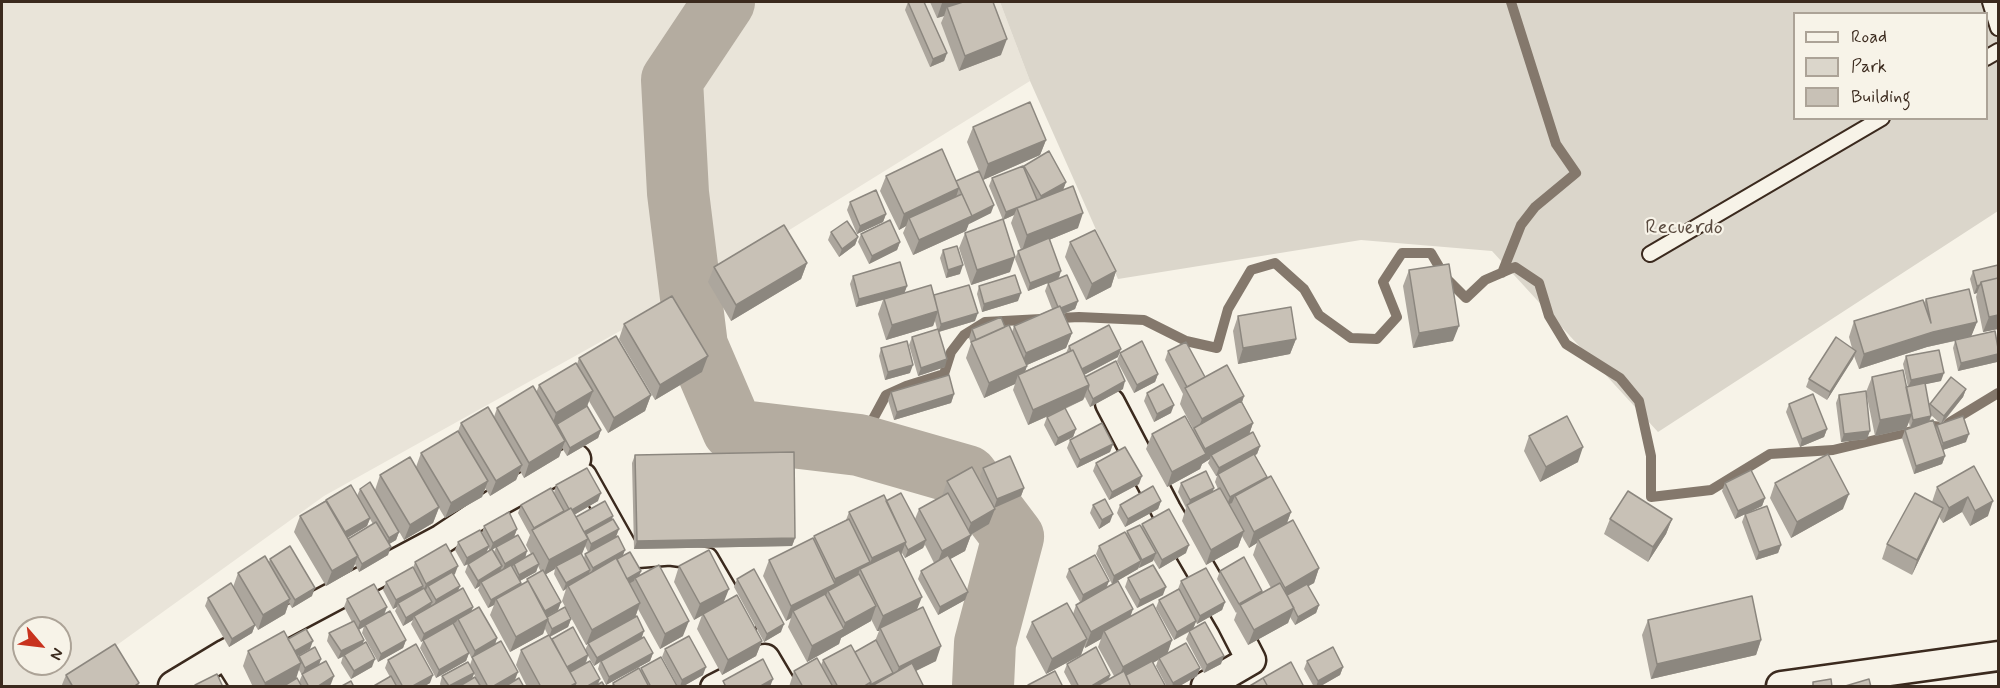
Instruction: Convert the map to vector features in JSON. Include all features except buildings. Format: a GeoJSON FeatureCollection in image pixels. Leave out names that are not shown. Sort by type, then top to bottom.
{"type":"FeatureCollection","features":[{"type":"Feature","properties":{"kind":"street"},"geometry":{"type":"LineString","coordinates":[[1110,403],[1166,510],[1232,622],[1251,660],[1206,687]]}},
{"type":"Feature","properties":{"kind":"street"},"geometry":{"type":"LineString","coordinates":[[173,687],[226,654],[442,539],[499,501],[576,459],[631,556],[670,554],[707,559],[780,687]]}},
{"type":"Feature","properties":{"kind":"street"},"geometry":{"type":"LineString","coordinates":[[226,654],[246,687]]}},
{"type":"Feature","properties":{"kind":"street"},"geometry":{"type":"LineString","coordinates":[[1781,687],[1998,656]]}},
{"type":"Feature","properties":{"kind":"street"},"geometry":{"type":"LineString","coordinates":[[712,687],[765,659]]}},
{"type":"Feature","properties":{"kind":"lane"},"geometry":{"type":"LineString","coordinates":[[1990,2],[1998,28]]}},
{"type":"Feature","properties":{"kind":"lane"},"geometry":{"type":"LineString","coordinates":[[1650,254],[1879,120]]}},
{"type":"Feature","properties":{"kind":"shaded area"},"geometry":{"type":"Polygon","coordinates":[[[2,2],[1000,2],[1030,81],[681,297],[324,496],[60,686],[2,686],[2,2]]]}},
{"type":"Feature","properties":{"kind":"green space","name":"Recuerdo"},"geometry":{"type":"Polygon","coordinates":[[[1000,2],[1998,2],[1998,211],[1658,432],[1492,251],[1361,240],[1118,279],[1030,81],[1000,2]]]}},
{"type":"Feature","properties":{"kind":"waterway"},"geometry":{"type":"LineString","coordinates":[[724,2],[672,80],[678,193],[697,346],[733,430],[859,445],[967,476],[1013,537],[985,643],[983,686]]}},
{"type":"Feature","properties":{"kind":"waterway"},"geometry":{"type":"LineString","coordinates":[[1502,273],[1521,225],[1535,207],[1576,173],[1556,144],[1511,2]]}},
{"type":"Feature","properties":{"kind":"waterway"},"geometry":{"type":"LineString","coordinates":[[859,445],[886,395],[944,374],[951,352],[964,335],[985,322],[1079,317],[1144,320],[1186,341],[1217,348],[1228,309],[1251,270],[1275,263],[1304,289],[1319,315],[1351,338],[1377,339],[1397,317],[1383,282],[1402,253],[1431,253],[1445,277],[1466,298],[1485,280],[1515,267],[1539,283],[1549,316],[1566,344],[1620,378],[1639,401],[1651,456],[1651,497],[1711,490],[1770,454],[1833,450],[1933,426],[1942,427],[1998,393]]}}]}
